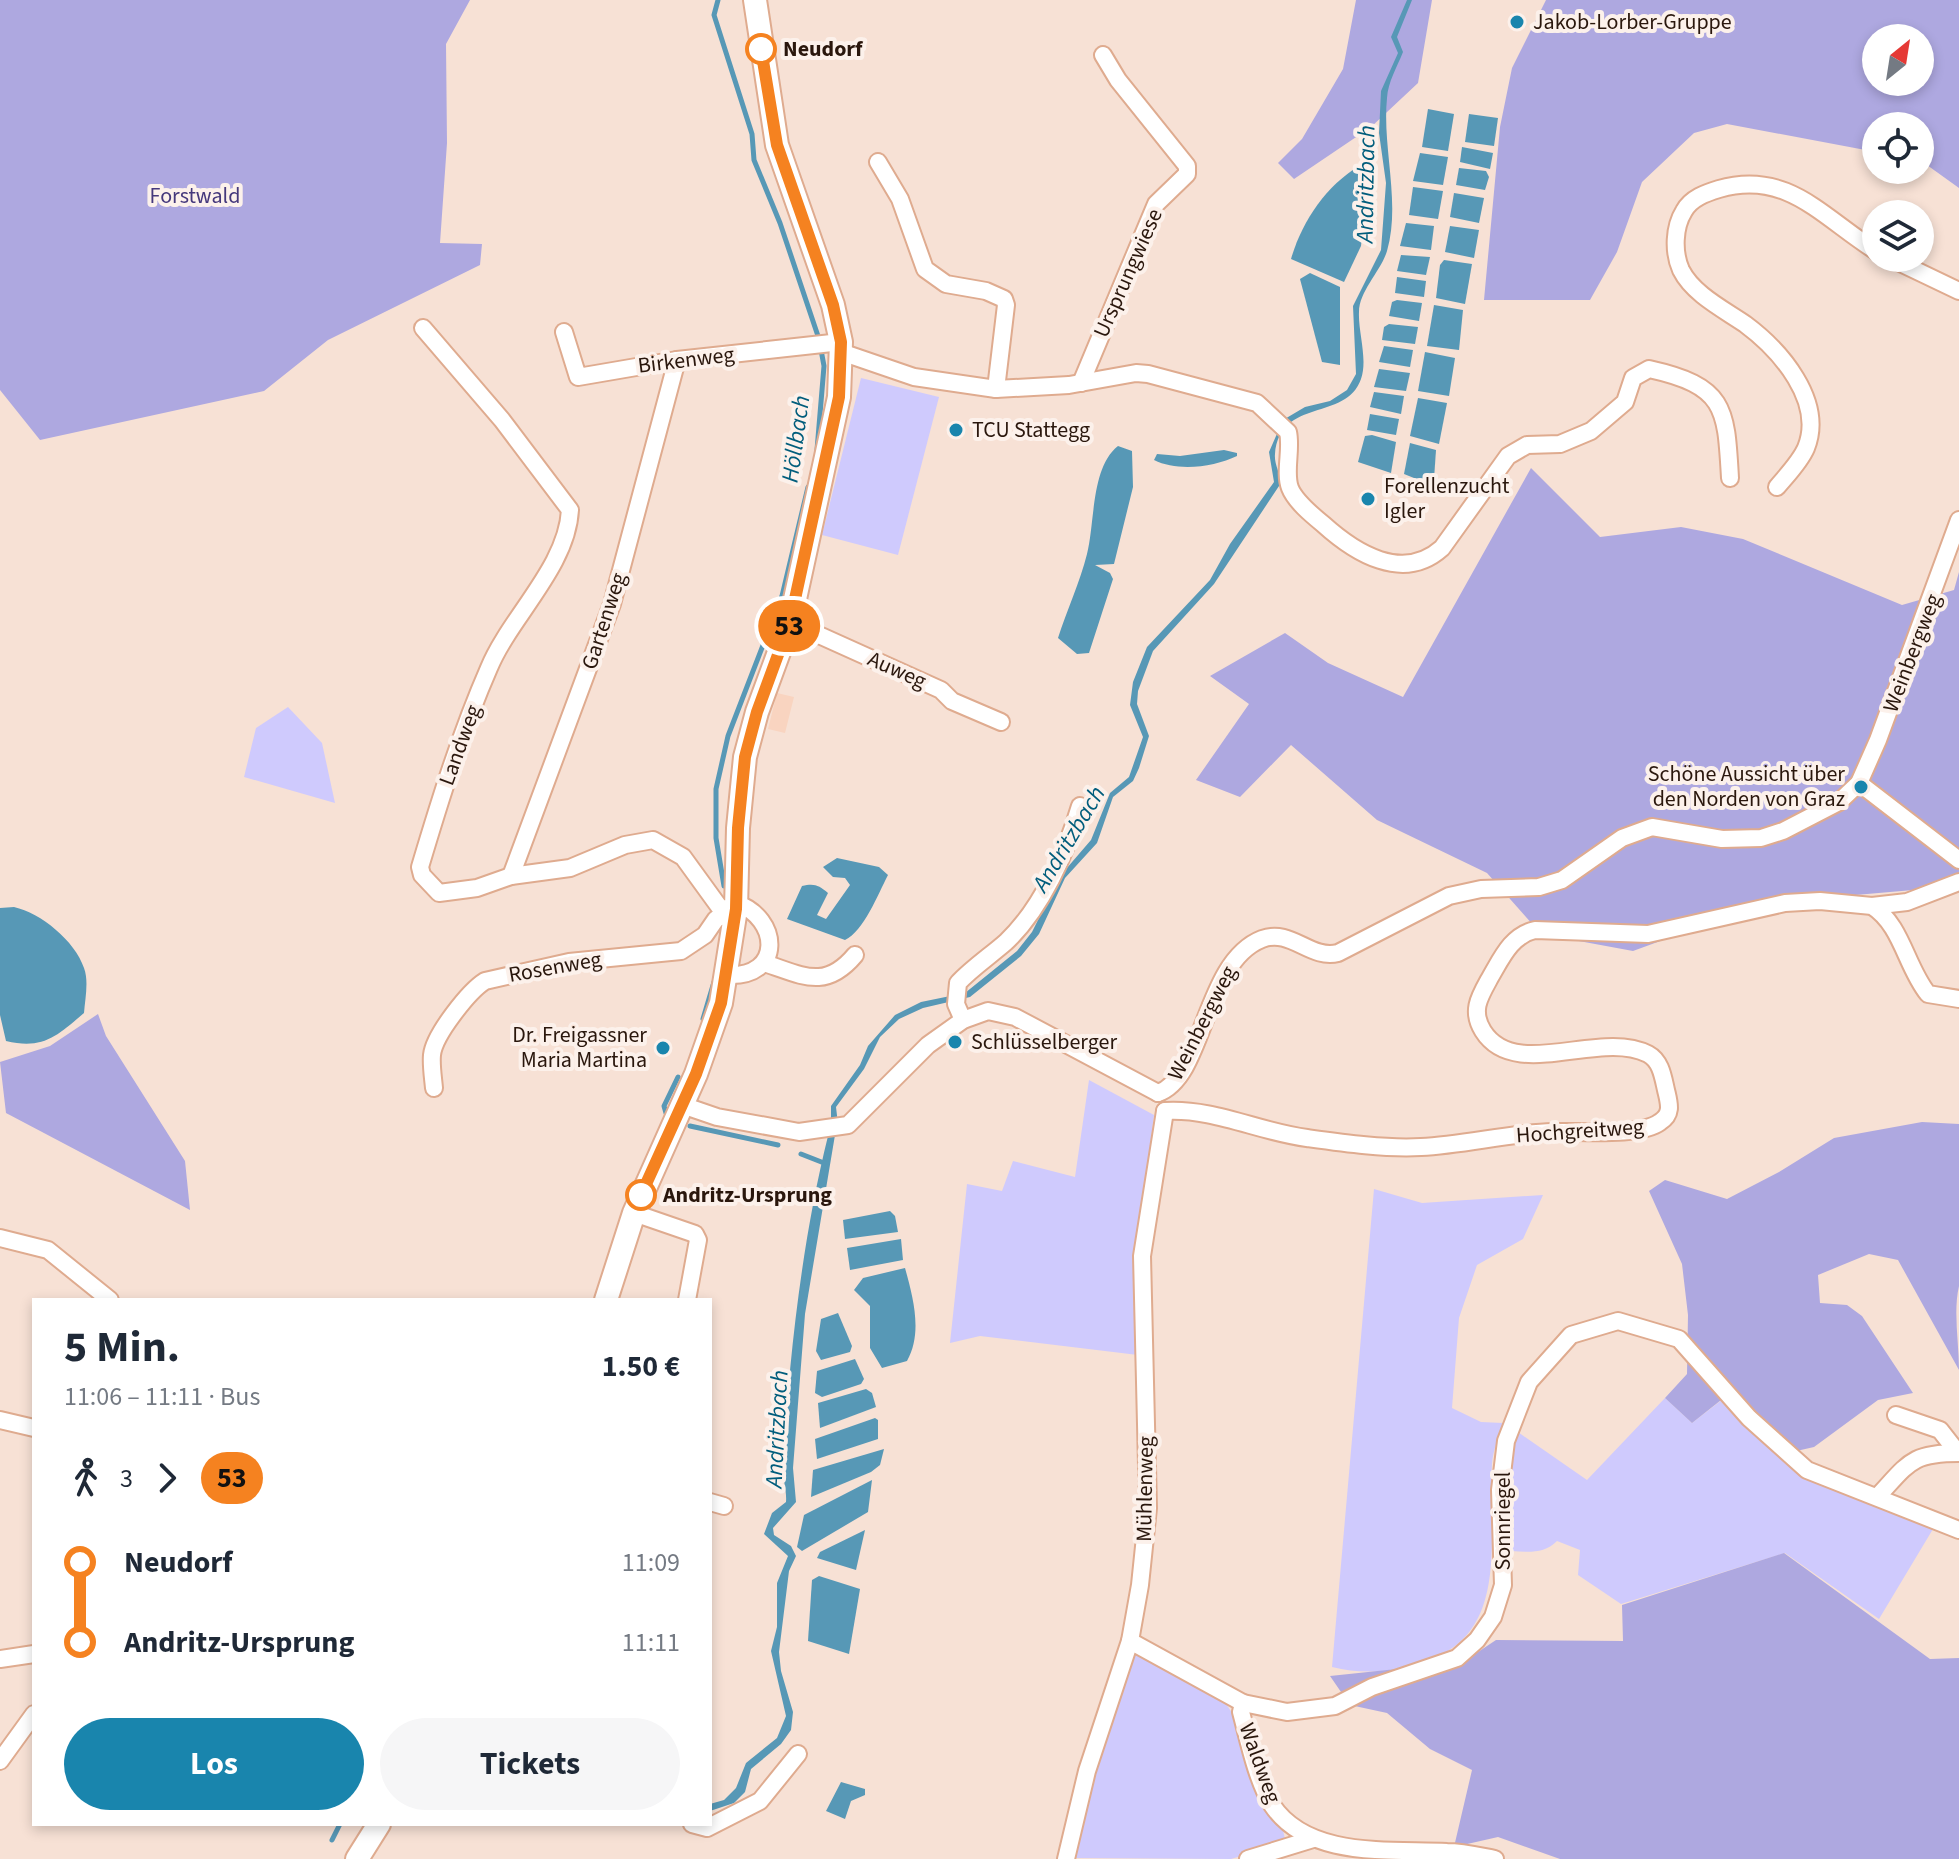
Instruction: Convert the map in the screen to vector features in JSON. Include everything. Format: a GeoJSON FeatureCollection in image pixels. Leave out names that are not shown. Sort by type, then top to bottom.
{"type":"FeatureCollection","features":[{"type":"Feature","properties":{"kind":"main road"},"geometry":{"type":"LineString","coordinates":[[607,1298],[634,1213],[705,1050],[727,975],[736,906],[738,828],[745,757],[757,712],[790,622],[839,397],[841,347],[833,305],[777,145],[755,0]]}},
{"type":"Feature","properties":{"kind":"main road"},"geometry":{"type":"LineString","coordinates":[[357,1859],[378,1826]]}},
{"type":"Feature","properties":{"kind":"street","name":"Ursprungwiese"},"geometry":{"type":"LineString","coordinates":[[1081,383],[1156,204],[1187,174],[1187,166],[1118,80],[1103,55]]}},
{"type":"Feature","properties":{"kind":"street"},"geometry":{"type":"LineString","coordinates":[[878,162],[900,199],[925,269],[946,284],[1004,299],[1006,305],[996,389]]}},
{"type":"Feature","properties":{"kind":"street"},"geometry":{"type":"LineString","coordinates":[[1777,487],[1807,447],[1809,404],[1785,364],[1750,328],[1689,284],[1679,266],[1675,246],[1679,221],[1692,200],[1708,192],[1738,183],[1759,183],[1782,187],[1862,241]]}},
{"type":"Feature","properties":{"kind":"street"},"geometry":{"type":"LineString","coordinates":[[1919,272],[1959,291]]}},
{"type":"Feature","properties":{"kind":"street","name":"Landweg"},"geometry":{"type":"LineString","coordinates":[[423,328],[502,420],[570,510],[567,530],[540,586],[490,665],[442,793],[420,867],[422,875],[439,893],[477,888],[511,876],[570,868],[625,845],[653,840],[683,857],[720,908],[736,906]]}},
{"type":"Feature","properties":{"kind":"street","name":"Birkenweg"},"geometry":{"type":"LineString","coordinates":[[564,332],[578,377],[677,360],[841,347]]}},
{"type":"Feature","properties":{"kind":"street"},"geometry":{"type":"LineString","coordinates":[[841,347],[914,377],[996,389],[1148,374],[1257,403],[1282,426],[1290,487],[1299,500],[1347,546],[1387,564],[1431,558],[1508,456],[1518,448],[1545,443],[1560,444],[1591,431],[1625,402],[1633,378],[1649,369],[1705,390],[1724,411],[1730,478]]}},
{"type":"Feature","properties":{"kind":"street","name":"Gartenweg"},"geometry":{"type":"LineString","coordinates":[[511,876],[612,604],[677,360]]}},
{"type":"Feature","properties":{"kind":"street","name":"Weinbergweg"},"geometry":{"type":"LineString","coordinates":[[1158,1093],[1168,1089],[1179,1075],[1225,974],[1248,945],[1280,935],[1326,954],[1338,953],[1449,896],[1481,889],[1539,887],[1562,880],[1622,838],[1652,827],[1722,839],[1761,838],[1830,807],[1859,783],[1924,623],[1959,520]]}},
{"type":"Feature","properties":{"kind":"street","name":"Auweg"},"geometry":{"type":"LineString","coordinates":[[790,622],[941,690],[952,701],[1001,722]]}},
{"type":"Feature","properties":{"kind":"street"},"geometry":{"type":"LineString","coordinates":[[1859,783],[1959,860]]}},
{"type":"Feature","properties":{"kind":"street"},"geometry":{"type":"LineString","coordinates":[[963,1020],[955,997],[964,977],[1005,943],[1031,913],[1065,849],[1080,806]]}},
{"type":"Feature","properties":{"kind":"street","name":"Hochgreitweg"},"geometry":{"type":"LineString","coordinates":[[1165,1111],[1192,1112],[1303,1138],[1419,1148],[1544,1132],[1650,1128],[1665,1118],[1670,1106],[1663,1073],[1648,1054],[1619,1046],[1549,1053],[1511,1052],[1494,1046],[1487,1037],[1475,1009],[1499,963],[1519,935],[1535,930],[1648,934],[1785,903],[1820,901],[1872,906],[1907,902],[1959,882]]}},
{"type":"Feature","properties":{"kind":"street"},"geometry":{"type":"LineString","coordinates":[[727,975],[755,971],[764,963],[768,937],[762,919],[755,911],[736,906]]}},
{"type":"Feature","properties":{"kind":"street","name":"Rosenweg"},"geometry":{"type":"LineString","coordinates":[[434,1088],[432,1054],[436,1041],[474,988],[485,981],[569,962],[681,951],[705,935],[716,919],[736,906]]}},
{"type":"Feature","properties":{"kind":"street"},"geometry":{"type":"LineString","coordinates":[[1872,906],[1894,930],[1917,980],[1928,994],[1959,999]]}},
{"type":"Feature","properties":{"kind":"street"},"geometry":{"type":"LineString","coordinates":[[764,963],[815,979],[841,970],[855,955]]}},
{"type":"Feature","properties":{"kind":"street"},"geometry":{"type":"LineString","coordinates":[[682,1105],[717,1117],[799,1132],[848,1125],[914,1057],[963,1020],[988,1011],[1005,1013],[1158,1093],[1165,1111]]}},
{"type":"Feature","properties":{"kind":"street","name":"Mühlenweg"},"geometry":{"type":"LineString","coordinates":[[1066,1859],[1087,1771],[1130,1641],[1148,1508],[1142,1256],[1165,1111]]}},
{"type":"Feature","properties":{"kind":"street"},"geometry":{"type":"LineString","coordinates":[[634,1213],[695,1234],[698,1240],[687,1298]]}},
{"type":"Feature","properties":{"kind":"street"},"geometry":{"type":"LineString","coordinates":[[0,1238],[48,1250],[108,1298]]}},
{"type":"Feature","properties":{"kind":"street","name":"Sonnriegel"},"geometry":{"type":"LineString","coordinates":[[1243,1703],[1287,1712],[1335,1706],[1372,1687],[1457,1658],[1477,1640],[1493,1617],[1503,1585],[1500,1490],[1506,1441],[1529,1382],[1571,1335],[1618,1321],[1679,1339],[1749,1418],[1807,1470],[1959,1530]]}},
{"type":"Feature","properties":{"kind":"street"},"geometry":{"type":"LineString","coordinates":[[1896,1415],[1940,1430],[1958,1453]]}},
{"type":"Feature","properties":{"kind":"street"},"geometry":{"type":"LineString","coordinates":[[0,1420],[32,1428]]}},
{"type":"Feature","properties":{"kind":"street"},"geometry":{"type":"LineString","coordinates":[[1878,1496],[1910,1461],[1929,1452],[1958,1453]]}},
{"type":"Feature","properties":{"kind":"street","name":"Waldweg"},"geometry":{"type":"LineString","coordinates":[[1130,1641],[1207,1680],[1243,1703],[1241,1712],[1251,1749],[1271,1803],[1286,1823],[1313,1839],[1361,1854],[1451,1852],[1495,1859]]}},
{"type":"Feature","properties":{"kind":"street"},"geometry":{"type":"LineString","coordinates":[[0,1659],[32,1654]]}},
{"type":"Feature","properties":{"kind":"street"},"geometry":{"type":"LineString","coordinates":[[0,1761],[32,1717]]}},
{"type":"Feature","properties":{"kind":"street"},"geometry":{"type":"LineString","coordinates":[[712,1825],[760,1801],[798,1754]]}},
{"type":"Feature","properties":{"kind":"street"},"geometry":{"type":"LineString","coordinates":[[1248,1859],[1313,1839]]}},
{"type":"Feature","properties":{"kind":"shaded area"},"geometry":{"type":"Polygon","coordinates":[[[861,378],[939,397],[898,555],[822,535],[861,378]]]}},
{"type":"Feature","properties":{"kind":"shaded area"},"geometry":{"type":"Polygon","coordinates":[[[777,693],[794,697],[785,733],[768,729],[777,693]]]}},
{"type":"Feature","properties":{"kind":"shaded area"},"geometry":{"type":"Polygon","coordinates":[[[288,707],[322,743],[335,803],[244,777],[256,728],[288,707]]]}},
{"type":"Feature","properties":{"kind":"shaded area"},"geometry":{"type":"Polygon","coordinates":[[[1089,1080],[1154,1115],[1134,1270],[1138,1355],[980,1336],[950,1343],[967,1184],[1002,1191],[1013,1161],[1075,1177],[1089,1080]]]}},
{"type":"Feature","properties":{"kind":"shaded area"},"geometry":{"type":"Polygon","coordinates":[[[1374,1189],[1422,1203],[1543,1195],[1523,1239],[1477,1265],[1459,1318],[1452,1408],[1481,1422],[1503,1423],[1492,1464],[1492,1551],[1483,1606],[1471,1630],[1452,1649],[1423,1662],[1366,1672],[1332,1667],[1374,1189]]]}},
{"type":"Feature","properties":{"kind":"shaded area"},"geometry":{"type":"Polygon","coordinates":[[[1727,1396],[1789,1462],[1936,1524],[1879,1619],[1785,1553],[1621,1604],[1578,1575],[1580,1550],[1557,1541],[1541,1550],[1511,1551],[1508,1546],[1506,1493],[1515,1430],[1587,1480],[1665,1398],[1692,1423],[1727,1396]]]}},
{"type":"Feature","properties":{"kind":"shaded area"},"geometry":{"type":"Polygon","coordinates":[[[1136,1653],[1219,1694],[1235,1717],[1282,1826],[1286,1843],[1231,1859],[1074,1858],[1092,1778],[1131,1655],[1136,1653]]]}},
{"type":"Feature","properties":{"kind":"green space","name":"Forstwald"},"geometry":{"type":"Polygon","coordinates":[[[0,0],[470,0],[446,44],[447,143],[440,243],[482,244],[480,265],[328,340],[264,391],[40,440],[0,390],[0,0]]]}},
{"type":"Feature","properties":{"kind":"green space"},"geometry":{"type":"Polygon","coordinates":[[[1356,0],[1432,0],[1418,83],[1371,127],[1294,179],[1278,163],[1302,139],[1343,69],[1356,0]]]}},
{"type":"Feature","properties":{"kind":"green space"},"geometry":{"type":"Polygon","coordinates":[[[1546,0],[1959,0],[1959,188],[1934,170],[1934,112],[1862,112],[1862,149],[1727,124],[1694,133],[1642,182],[1617,252],[1590,300],[1484,300],[1500,127],[1512,68],[1546,0]]]}},
{"type":"Feature","properties":{"kind":"green space"},"geometry":{"type":"Polygon","coordinates":[[[1531,468],[1600,537],[1681,527],[1743,539],[1902,605],[1954,590],[1959,572],[1959,886],[1764,903],[1633,951],[1541,934],[1487,873],[1377,820],[1291,745],[1240,797],[1196,780],[1249,704],[1210,676],[1285,633],[1328,663],[1403,697],[1531,468]]]}},
{"type":"Feature","properties":{"kind":"green space"},"geometry":{"type":"Polygon","coordinates":[[[98,1014],[106,1036],[185,1161],[190,1210],[6,1113],[0,1062],[50,1046],[98,1014]]]}},
{"type":"Feature","properties":{"kind":"green space"},"geometry":{"type":"Polygon","coordinates":[[[1922,1122],[1959,1124],[1959,1286],[1956,1317],[1959,1370],[1898,1260],[1869,1254],[1818,1275],[1820,1303],[1847,1305],[1862,1316],[1913,1393],[1878,1400],[1814,1447],[1792,1452],[1735,1389],[1692,1423],[1665,1398],[1687,1374],[1688,1315],[1682,1264],[1649,1191],[1665,1180],[1727,1199],[1834,1138],[1922,1122]]]}},
{"type":"Feature","properties":{"kind":"green space"},"geometry":{"type":"Polygon","coordinates":[[[1784,1553],[1930,1659],[1959,1658],[1959,1859],[1560,1859],[1498,1837],[1454,1847],[1472,1770],[1430,1749],[1387,1713],[1350,1705],[1330,1676],[1463,1662],[1496,1640],[1623,1641],[1622,1605],[1784,1553]]]}},
{"type":"Feature","properties":{"kind":"water"},"geometry":{"type":"Polygon","coordinates":[[[1407,0],[1412,0],[1397,37],[1403,52],[1387,98],[1391,232],[1384,259],[1360,304],[1364,363],[1361,379],[1353,392],[1342,401],[1288,424],[1280,436],[1275,454],[1281,483],[1214,584],[1153,651],[1138,691],[1137,704],[1149,736],[1139,768],[1133,781],[1113,797],[1097,843],[1065,878],[1039,934],[1021,956],[970,997],[923,1008],[899,1019],[880,1037],[864,1069],[836,1107],[838,1124],[831,1125],[831,1106],[860,1065],[868,1046],[895,1015],[921,1002],[965,993],[1017,951],[1032,932],[1060,876],[1091,840],[1110,793],[1129,777],[1143,737],[1130,705],[1133,682],[1147,647],[1210,580],[1230,544],[1274,482],[1269,452],[1283,420],[1305,407],[1330,401],[1347,390],[1356,374],[1353,306],[1381,250],[1386,183],[1379,133],[1381,91],[1398,53],[1391,37],[1407,0]]]}},
{"type":"Feature","properties":{"kind":"water"},"geometry":{"type":"Polygon","coordinates":[[[1428,109],[1454,114],[1448,151],[1422,147],[1428,109]]]}},
{"type":"Feature","properties":{"kind":"water"},"geometry":{"type":"Polygon","coordinates":[[[1469,114],[1498,118],[1494,146],[1465,142],[1469,114]]]}},
{"type":"Feature","properties":{"kind":"water"},"geometry":{"type":"Polygon","coordinates":[[[1462,147],[1493,153],[1490,169],[1460,162],[1462,147]]]}},
{"type":"Feature","properties":{"kind":"water"},"geometry":{"type":"Polygon","coordinates":[[[1420,153],[1448,157],[1443,185],[1413,181],[1420,153]]]}},
{"type":"Feature","properties":{"kind":"water","name":"Andritzbach"},"geometry":{"type":"Polygon","coordinates":[[[1359,166],[1368,179],[1361,246],[1344,282],[1291,259],[1302,231],[1317,206],[1336,184],[1359,166]]]}},
{"type":"Feature","properties":{"kind":"water"},"geometry":{"type":"Polygon","coordinates":[[[1459,168],[1486,171],[1489,177],[1485,190],[1456,185],[1459,168]]]}},
{"type":"Feature","properties":{"kind":"water"},"geometry":{"type":"Polygon","coordinates":[[[1413,187],[1443,191],[1438,219],[1409,215],[1413,187]]]}},
{"type":"Feature","properties":{"kind":"water"},"geometry":{"type":"Polygon","coordinates":[[[1454,193],[1484,198],[1479,223],[1450,217],[1454,193]]]}},
{"type":"Feature","properties":{"kind":"water"},"geometry":{"type":"Polygon","coordinates":[[[1406,223],[1434,226],[1431,250],[1400,246],[1406,223]]]}},
{"type":"Feature","properties":{"kind":"water"},"geometry":{"type":"Polygon","coordinates":[[[1450,226],[1479,230],[1474,258],[1445,252],[1450,226]]]}},
{"type":"Feature","properties":{"kind":"water"},"geometry":{"type":"Polygon","coordinates":[[[1401,255],[1430,257],[1426,275],[1397,271],[1401,255]]]}},
{"type":"Feature","properties":{"kind":"water"},"geometry":{"type":"Polygon","coordinates":[[[1444,260],[1472,264],[1465,304],[1436,298],[1440,265],[1444,260]]]}},
{"type":"Feature","properties":{"kind":"water"},"geometry":{"type":"Polygon","coordinates":[[[1310,273],[1340,287],[1340,365],[1322,362],[1300,279],[1310,273]]]}},
{"type":"Feature","properties":{"kind":"water"},"geometry":{"type":"Polygon","coordinates":[[[1397,277],[1426,281],[1424,297],[1395,293],[1397,277]]]}},
{"type":"Feature","properties":{"kind":"water"},"geometry":{"type":"Polygon","coordinates":[[[1392,302],[1422,303],[1419,321],[1389,316],[1392,302]]]}},
{"type":"Feature","properties":{"kind":"water"},"geometry":{"type":"Polygon","coordinates":[[[1434,305],[1463,310],[1459,350],[1427,346],[1434,305]]]}},
{"type":"Feature","properties":{"kind":"water"},"geometry":{"type":"Polygon","coordinates":[[[1389,324],[1418,327],[1415,344],[1382,340],[1384,327],[1389,324]]]}},
{"type":"Feature","properties":{"kind":"water"},"geometry":{"type":"Polygon","coordinates":[[[1384,346],[1413,350],[1410,367],[1379,362],[1384,346]]]}},
{"type":"Feature","properties":{"kind":"water"},"geometry":{"type":"Polygon","coordinates":[[[1425,352],[1455,358],[1449,396],[1418,391],[1425,352]]]}},
{"type":"Feature","properties":{"kind":"water"},"geometry":{"type":"Polygon","coordinates":[[[1379,369],[1410,373],[1406,391],[1374,387],[1379,369]]]}},
{"type":"Feature","properties":{"kind":"water"},"geometry":{"type":"Polygon","coordinates":[[[1374,392],[1404,396],[1401,414],[1370,407],[1374,392]]]}},
{"type":"Feature","properties":{"kind":"water"},"geometry":{"type":"Polygon","coordinates":[[[1418,398],[1447,403],[1439,444],[1410,436],[1418,398]]]}},
{"type":"Feature","properties":{"kind":"water"},"geometry":{"type":"Polygon","coordinates":[[[1370,414],[1399,419],[1396,435],[1367,430],[1370,414]]]}},
{"type":"Feature","properties":{"kind":"water"},"geometry":{"type":"Polygon","coordinates":[[[1365,436],[1396,442],[1391,473],[1358,462],[1365,436]]]}},
{"type":"Feature","properties":{"kind":"water"},"geometry":{"type":"Polygon","coordinates":[[[1410,443],[1436,450],[1434,479],[1424,482],[1404,474],[1410,443]]]}},
{"type":"Feature","properties":{"kind":"water"},"geometry":{"type":"Polygon","coordinates":[[[1118,446],[1132,451],[1133,487],[1114,564],[1095,565],[1110,573],[1113,579],[1089,653],[1077,654],[1058,638],[1087,554],[1098,481],[1109,455],[1118,446]]]}},
{"type":"Feature","properties":{"kind":"water"},"geometry":{"type":"Polygon","coordinates":[[[1224,450],[1237,453],[1237,456],[1196,467],[1174,466],[1154,460],[1157,454],[1180,456],[1224,450]]]}},
{"type":"Feature","properties":{"kind":"water"},"geometry":{"type":"Polygon","coordinates":[[[837,858],[879,867],[888,875],[864,920],[845,940],[787,919],[802,886],[810,885],[819,886],[828,893],[817,915],[826,919],[850,885],[845,878],[833,877],[823,867],[837,858]]]}},
{"type":"Feature","properties":{"kind":"water"},"geometry":{"type":"Polygon","coordinates":[[[14,907],[35,915],[65,938],[80,958],[85,973],[84,1013],[49,1039],[30,1044],[6,1041],[0,1015],[0,908],[14,907]]]}},
{"type":"Feature","properties":{"kind":"water"},"geometry":{"type":"Polygon","coordinates":[[[835,1135],[805,1314],[793,1468],[796,1502],[773,1528],[774,1535],[791,1546],[796,1556],[789,1571],[779,1652],[793,1712],[791,1730],[781,1744],[751,1769],[745,1792],[734,1803],[712,1810],[712,1803],[724,1800],[736,1788],[746,1763],[777,1738],[786,1716],[771,1651],[777,1627],[777,1583],[788,1556],[764,1534],[772,1513],[786,1502],[783,1465],[798,1299],[828,1136],[835,1135]]]}},
{"type":"Feature","properties":{"kind":"water"},"geometry":{"type":"Polygon","coordinates":[[[890,1211],[895,1216],[898,1232],[845,1239],[843,1220],[890,1211]]]}},
{"type":"Feature","properties":{"kind":"water"},"geometry":{"type":"Polygon","coordinates":[[[901,1239],[903,1260],[850,1270],[847,1248],[901,1239]]]}},
{"type":"Feature","properties":{"kind":"water"},"geometry":{"type":"Polygon","coordinates":[[[905,1268],[913,1303],[915,1339],[907,1361],[882,1368],[870,1348],[870,1306],[854,1290],[863,1278],[905,1268]]]}},
{"type":"Feature","properties":{"kind":"water"},"geometry":{"type":"Polygon","coordinates":[[[838,1313],[852,1346],[850,1352],[821,1360],[816,1351],[821,1319],[838,1313]]]}},
{"type":"Feature","properties":{"kind":"water"},"geometry":{"type":"Polygon","coordinates":[[[855,1359],[864,1379],[861,1384],[822,1397],[815,1393],[817,1371],[855,1359]]]}},
{"type":"Feature","properties":{"kind":"water"},"geometry":{"type":"Polygon","coordinates":[[[866,1389],[872,1393],[876,1407],[820,1428],[818,1403],[866,1389]]]}},
{"type":"Feature","properties":{"kind":"water"},"geometry":{"type":"Polygon","coordinates":[[[875,1418],[878,1420],[878,1439],[817,1459],[815,1439],[875,1418]]]}},
{"type":"Feature","properties":{"kind":"water"},"geometry":{"type":"Polygon","coordinates":[[[884,1449],[880,1465],[871,1472],[811,1497],[813,1470],[884,1449]]]}},
{"type":"Feature","properties":{"kind":"water"},"geometry":{"type":"Polygon","coordinates":[[[872,1480],[868,1512],[802,1551],[797,1547],[804,1515],[872,1480]]]}},
{"type":"Feature","properties":{"kind":"water"},"geometry":{"type":"Polygon","coordinates":[[[865,1530],[856,1570],[817,1558],[820,1552],[865,1530]]]}},
{"type":"Feature","properties":{"kind":"water"},"geometry":{"type":"Polygon","coordinates":[[[819,1576],[860,1589],[849,1654],[808,1641],[812,1580],[819,1576]]]}},
{"type":"Feature","properties":{"kind":"water"},"geometry":{"type":"Polygon","coordinates":[[[841,1782],[865,1789],[865,1795],[851,1801],[845,1819],[826,1811],[841,1782]]]}},
{"type":"Feature","properties":{"kind":"waterway","name":"Höllbach"},"geometry":{"type":"LineString","coordinates":[[718,0],[714,15],[752,134],[754,160],[780,223],[819,339],[824,366],[817,450]]}},
{"type":"Feature","properties":{"kind":"waterway","name":"Höllbach"},"geometry":{"type":"LineString","coordinates":[[724,886],[716,838],[716,789],[728,736],[782,596],[808,487]]}},
{"type":"Feature","properties":{"kind":"waterway","name":"Höllbach"},"geometry":{"type":"LineString","coordinates":[[703,1019],[714,982]]}},
{"type":"Feature","properties":{"kind":"waterway","name":"Höllbach"},"geometry":{"type":"LineString","coordinates":[[666,1113],[664,1106],[678,1077]]}},
{"type":"Feature","properties":{"kind":"waterway","name":"Höllbach"},"geometry":{"type":"LineString","coordinates":[[690,1126],[778,1145]]}},
{"type":"Feature","properties":{"kind":"waterway","name":"Höllbach"},"geometry":{"type":"LineString","coordinates":[[801,1154],[824,1163]]}},
{"type":"Feature","properties":{"kind":"waterway","name":"Höllbach"},"geometry":{"type":"LineString","coordinates":[[332,1840],[339,1826]]}},
{"type":"Feature","properties":{"kind":"bus line","name":"53"},"geometry":{"type":"LineString","coordinates":[[641,1195],[696,1074],[721,1003],[731,958],[742,775],[748,741],[790,622],[839,397],[841,342],[833,305],[777,145],[761,49]]}},
{"type":"Feature","properties":{"kind":"place","name":"Jakob-Lorber-Gruppe"},"geometry":{"type":"Point","coordinates":[1517,22]}},
{"type":"Feature","properties":{"kind":"place","name":"Neudorf"},"geometry":{"type":"Point","coordinates":[761,49]}},
{"type":"Feature","properties":{"kind":"place","name":"TCU Stattegg"},"geometry":{"type":"Point","coordinates":[956,430]}},
{"type":"Feature","properties":{"kind":"place","name":"Forellenzucht Igler"},"geometry":{"type":"Point","coordinates":[1368,499]}},
{"type":"Feature","properties":{"kind":"place","name":"Schöne Aussicht über den Norden von Graz"},"geometry":{"type":"Point","coordinates":[1861,787]}},
{"type":"Feature","properties":{"kind":"place","name":"Schlüsselberger"},"geometry":{"type":"Point","coordinates":[955,1042]}},
{"type":"Feature","properties":{"kind":"place","name":"Dr. Freigassner Maria Martina"},"geometry":{"type":"Point","coordinates":[663,1048]}},
{"type":"Feature","properties":{"kind":"place","name":"Andritz-Ursprung"},"geometry":{"type":"Point","coordinates":[641,1195]}}]}
